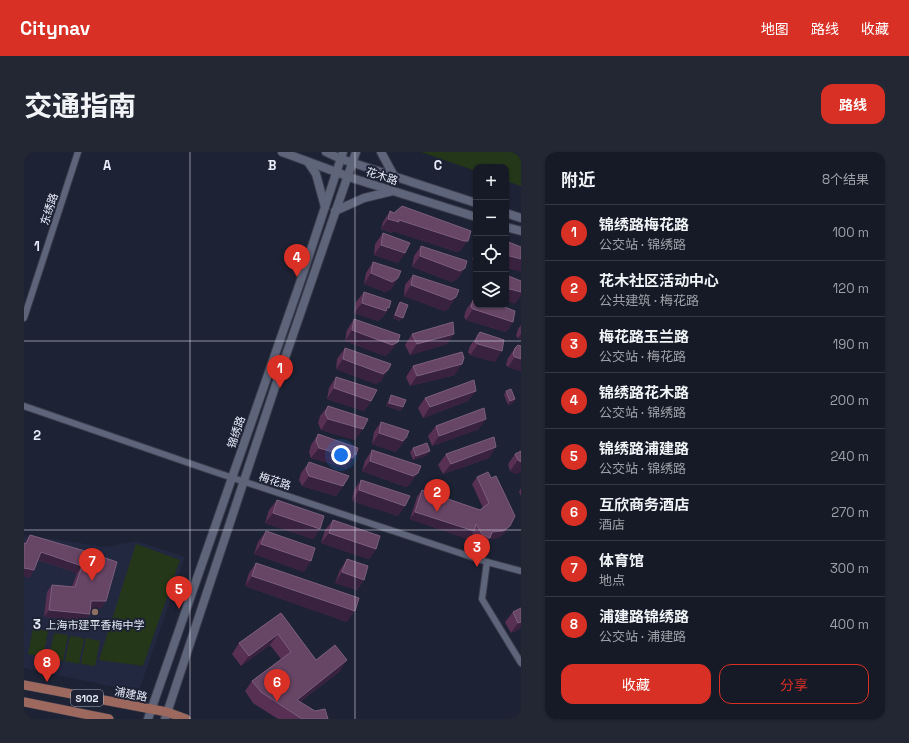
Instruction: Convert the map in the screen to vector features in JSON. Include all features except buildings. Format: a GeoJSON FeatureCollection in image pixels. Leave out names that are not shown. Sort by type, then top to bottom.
{"type":"FeatureCollection","features":[{"type":"Feature","properties":{"kind":"main road","name":"花木路"},"geometry":{"type":"LineString","coordinates":[[282,152],[336,172],[473,216]]}},
{"type":"Feature","properties":{"kind":"main road","name":"花木路"},"geometry":{"type":"LineString","coordinates":[[326,152],[342,156],[352,162],[473,202]]}},
{"type":"Feature","properties":{"kind":"main road","name":"锦绣路"},"geometry":{"type":"LineString","coordinates":[[166,716],[356,152]]}},
{"type":"Feature","properties":{"kind":"main road"},"geometry":{"type":"LineString","coordinates":[[381,152],[394,176]]}},
{"type":"Feature","properties":{"kind":"main road","name":"锦绣路"},"geometry":{"type":"LineString","coordinates":[[149,715],[342,156]]}},
{"type":"Feature","properties":{"kind":"main road"},"geometry":{"type":"LineString","coordinates":[[308,162],[316,174],[325,207]]}},
{"type":"Feature","properties":{"kind":"main road"},"geometry":{"type":"LineString","coordinates":[[335,211],[364,198],[393,191]]}},
{"type":"Feature","properties":{"kind":"main road"},"geometry":{"type":"LineString","coordinates":[[509,214],[521,218]]}},
{"type":"Feature","properties":{"kind":"main road"},"geometry":{"type":"LineString","coordinates":[[509,227],[521,231]]}},
{"type":"Feature","properties":{"kind":"main road","name":"浦建路"},"geometry":{"type":"LineString","coordinates":[[24,685],[149,715],[186,719]]}},
{"type":"Feature","properties":{"kind":"main road","name":"S102"},"geometry":{"type":"LineString","coordinates":[[24,702],[109,719]]}},
{"type":"Feature","properties":{"kind":"street","name":"东绣路"},"geometry":{"type":"LineString","coordinates":[[24,318],[78,152]]}},
{"type":"Feature","properties":{"kind":"street","name":"梅花路"},"geometry":{"type":"LineString","coordinates":[[24,406],[244,482],[487,562],[521,571]]}},
{"type":"Feature","properties":{"kind":"street"},"geometry":{"type":"LineString","coordinates":[[487,562],[482,599],[521,663]]}},
{"type":"Feature","properties":{"kind":"shaded area","name":"上海市建平香梅中学"},"geometry":{"type":"Polygon","coordinates":[[[24,535],[107,547],[136,541],[185,557],[140,688],[119,688],[24,668],[24,535]]]}},
{"type":"Feature","properties":{"kind":"green space"},"geometry":{"type":"Polygon","coordinates":[[[421,152],[521,152],[521,186],[509,182],[509,164],[473,164],[473,170],[421,152]]]}},
{"type":"Feature","properties":{"kind":"green space"},"geometry":{"type":"Polygon","coordinates":[[[136,544],[180,560],[143,666],[99,660],[136,544]]]}},
{"type":"Feature","properties":{"kind":"green space"},"geometry":{"type":"Polygon","coordinates":[[[33,629],[48,631],[43,657],[28,654],[33,629]]]}},
{"type":"Feature","properties":{"kind":"green space"},"geometry":{"type":"Polygon","coordinates":[[[54,633],[68,635],[63,661],[49,658],[54,633]]]}},
{"type":"Feature","properties":{"kind":"green space"},"geometry":{"type":"Polygon","coordinates":[[[70,636],[84,638],[79,664],[65,661],[70,636]]]}},
{"type":"Feature","properties":{"kind":"green space"},"geometry":{"type":"Polygon","coordinates":[[[86,638],[100,641],[95,666],[81,664],[86,638]]]}},
{"type":"Feature","properties":{"kind":"place","name":"锦绣路花木路"},"geometry":{"type":"Point","coordinates":[297,277]}},
{"type":"Feature","properties":{"kind":"place","name":"锦绣路梅花路"},"geometry":{"type":"Point","coordinates":[280,388]}},
{"type":"Feature","properties":{"kind":"place","name":"花木社区活动中心"},"geometry":{"type":"Point","coordinates":[437,512]}},
{"type":"Feature","properties":{"kind":"place","name":"梅花路玉兰路"},"geometry":{"type":"Point","coordinates":[477,567]}},
{"type":"Feature","properties":{"kind":"place","name":"体育馆"},"geometry":{"type":"Point","coordinates":[92,581]}},
{"type":"Feature","properties":{"kind":"place","name":"锦绣路浦建路"},"geometry":{"type":"Point","coordinates":[179,609]}},
{"type":"Feature","properties":{"kind":"place","name":"上海市建平香梅中学"},"geometry":{"type":"Point","coordinates":[95,612]}},
{"type":"Feature","properties":{"kind":"place","name":"浦建路锦绣路"},"geometry":{"type":"Point","coordinates":[47,682]}},
{"type":"Feature","properties":{"kind":"place","name":"互欣商务酒店"},"geometry":{"type":"Point","coordinates":[277,702]}}]}
